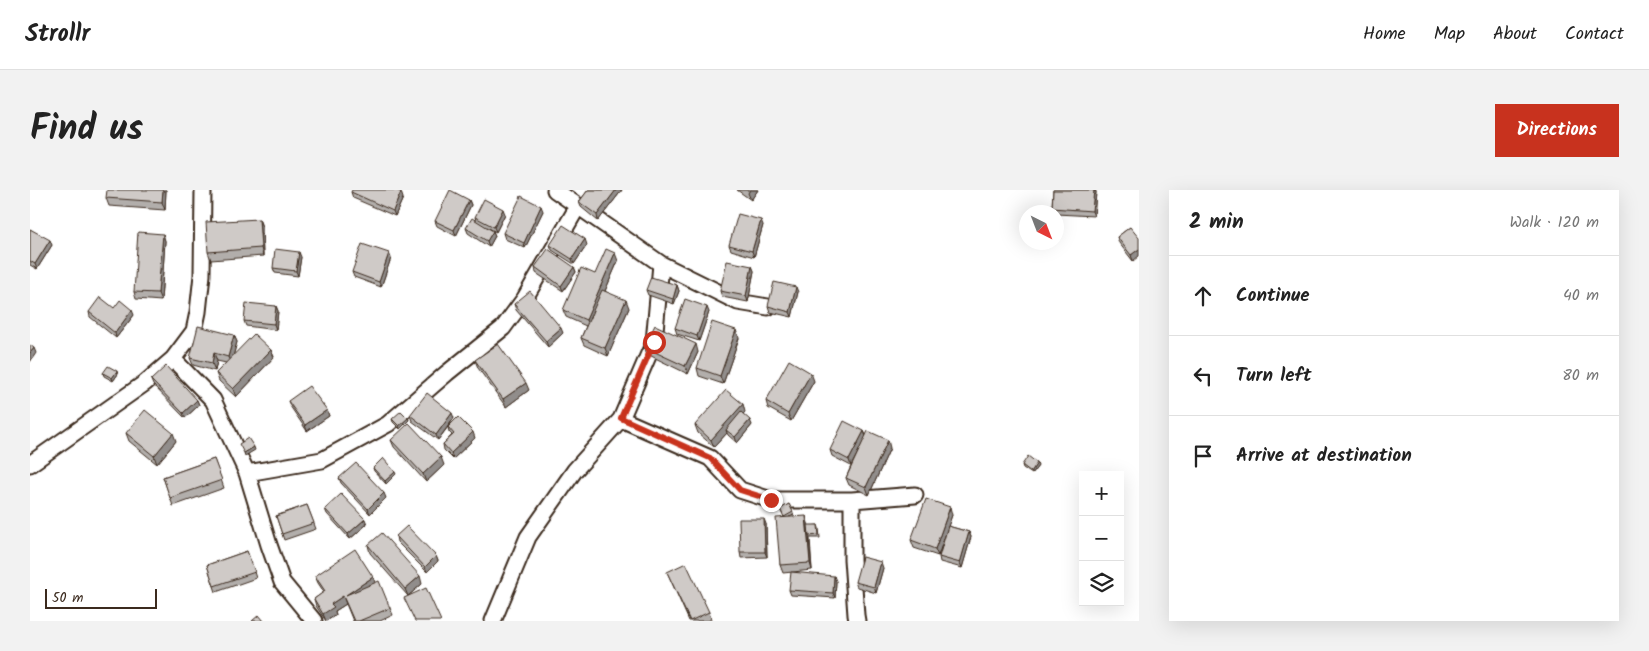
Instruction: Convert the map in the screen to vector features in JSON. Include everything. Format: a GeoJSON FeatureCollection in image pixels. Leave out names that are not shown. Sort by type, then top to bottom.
{"type":"FeatureCollection","features":[{"type":"Feature","properties":{"kind":"street"},"geometry":{"type":"LineString","coordinates":[[30,464],[144,383],[173,359],[194,331],[202,275],[203,190]]}},
{"type":"Feature","properties":{"kind":"street"},"geometry":{"type":"LineString","coordinates":[[555,190],[661,264],[738,302],[768,307]]}},
{"type":"Feature","properties":{"kind":"street"},"geometry":{"type":"LineString","coordinates":[[247,473],[322,460],[388,424],[503,328],[525,298],[578,206]]}},
{"type":"Feature","properties":{"kind":"street"},"geometry":{"type":"LineString","coordinates":[[493,621],[528,537],[576,470],[621,418],[654,342],[661,264]]}},
{"type":"Feature","properties":{"kind":"street"},"geometry":{"type":"LineString","coordinates":[[173,359],[213,400],[247,473],[282,582],[314,621]]}},
{"type":"Feature","properties":{"kind":"street"},"geometry":{"type":"LineString","coordinates":[[621,418],[710,458],[740,490],[771,500],[852,500],[915,495]]}},
{"type":"Feature","properties":{"kind":"street"},"geometry":{"type":"LineString","coordinates":[[852,500],[852,559],[857,621]]}},
{"type":"Feature","properties":{"kind":"building"},"geometry":{"type":"Polygon","coordinates":[[[107,190],[163,190],[162,202],[106,198],[107,190]]]}},
{"type":"Feature","properties":{"kind":"building"},"geometry":{"type":"Polygon","coordinates":[[[352,190],[396,190],[401,192],[393,211],[351,192],[352,190]]]}},
{"type":"Feature","properties":{"kind":"building"},"geometry":{"type":"Polygon","coordinates":[[[450,190],[469,200],[454,230],[435,221],[450,190]]]}},
{"type":"Feature","properties":{"kind":"building"},"geometry":{"type":"Polygon","coordinates":[[[588,190],[616,190],[597,215],[579,202],[588,190]]]}},
{"type":"Feature","properties":{"kind":"building"},"geometry":{"type":"Polygon","coordinates":[[[1053,190],[1094,190],[1092,211],[1064,209],[1064,205],[1052,205],[1053,190]]]}},
{"type":"Feature","properties":{"kind":"building"},"geometry":{"type":"Polygon","coordinates":[[[521,196],[541,206],[524,243],[503,233],[521,196]]]}},
{"type":"Feature","properties":{"kind":"building"},"geometry":{"type":"Polygon","coordinates":[[[484,199],[503,209],[494,227],[475,217],[484,199]]]}},
{"type":"Feature","properties":{"kind":"building"},"geometry":{"type":"Polygon","coordinates":[[[738,214],[761,220],[752,251],[729,245],[738,214]]]}},
{"type":"Feature","properties":{"kind":"building"},"geometry":{"type":"Polygon","coordinates":[[[472,218],[493,231],[487,241],[466,228],[472,218]]]}},
{"type":"Feature","properties":{"kind":"building"},"geometry":{"type":"Polygon","coordinates":[[[259,219],[261,248],[208,252],[206,222],[259,219]]]}},
{"type":"Feature","properties":{"kind":"building"},"geometry":{"type":"Polygon","coordinates":[[[563,225],[585,239],[572,259],[550,245],[563,225]]]}},
{"type":"Feature","properties":{"kind":"building"},"geometry":{"type":"Polygon","coordinates":[[[1130,227],[1139,238],[1139,249],[1131,255],[1117,237],[1130,227]]]}},
{"type":"Feature","properties":{"kind":"building"},"geometry":{"type":"Polygon","coordinates":[[[30,229],[50,240],[35,264],[30,261],[30,229]]]}},
{"type":"Feature","properties":{"kind":"building"},"geometry":{"type":"Polygon","coordinates":[[[138,232],[163,234],[158,293],[134,292],[138,232]]]}},
{"type":"Feature","properties":{"kind":"building"},"geometry":{"type":"Polygon","coordinates":[[[362,244],[389,253],[379,282],[352,272],[362,244]]]}},
{"type":"Feature","properties":{"kind":"building"},"geometry":{"type":"Polygon","coordinates":[[[275,249],[299,252],[296,271],[273,268],[275,249]]]}},
{"type":"Feature","properties":{"kind":"building"},"geometry":{"type":"Polygon","coordinates":[[[548,249],[574,267],[561,286],[535,267],[548,249]]]}},
{"type":"Feature","properties":{"kind":"building"},"geometry":{"type":"Polygon","coordinates":[[[606,249],[615,253],[586,320],[563,310],[581,268],[595,274],[606,249]]]}},
{"type":"Feature","properties":{"kind":"building"},"geometry":{"type":"Polygon","coordinates":[[[727,261],[752,266],[746,296],[720,291],[727,261]]]}},
{"type":"Feature","properties":{"kind":"building"},"geometry":{"type":"Polygon","coordinates":[[[651,277],[677,285],[673,299],[646,290],[651,277]]]}},
{"type":"Feature","properties":{"kind":"building"},"geometry":{"type":"Polygon","coordinates":[[[774,282],[796,287],[790,312],[768,306],[774,282]]]}},
{"type":"Feature","properties":{"kind":"building"},"geometry":{"type":"Polygon","coordinates":[[[602,290],[626,300],[605,348],[581,338],[602,290]]]}},
{"type":"Feature","properties":{"kind":"building"},"geometry":{"type":"Polygon","coordinates":[[[530,291],[561,328],[546,341],[514,304],[530,291]]]}},
{"type":"Feature","properties":{"kind":"building"},"geometry":{"type":"Polygon","coordinates":[[[100,297],[114,308],[120,300],[132,310],[115,333],[89,312],[100,297]]]}},
{"type":"Feature","properties":{"kind":"building"},"geometry":{"type":"Polygon","coordinates":[[[685,299],[707,307],[697,336],[675,328],[685,299]]]}},
{"type":"Feature","properties":{"kind":"building"},"geometry":{"type":"Polygon","coordinates":[[[246,303],[276,306],[274,324],[244,321],[246,303]]]}},
{"type":"Feature","properties":{"kind":"building"},"geometry":{"type":"Polygon","coordinates":[[[712,322],[736,330],[720,376],[697,368],[712,322]]]}},
{"type":"Feature","properties":{"kind":"building"},"geometry":{"type":"Polygon","coordinates":[[[655,325],[696,344],[685,366],[644,347],[655,325]]]}},
{"type":"Feature","properties":{"kind":"building"},"geometry":{"type":"Polygon","coordinates":[[[198,326],[234,335],[228,357],[214,353],[212,363],[190,358],[198,326]]]}},
{"type":"Feature","properties":{"kind":"building"},"geometry":{"type":"Polygon","coordinates":[[[254,334],[271,350],[233,389],[216,373],[254,334]]]}},
{"type":"Feature","properties":{"kind":"building"},"geometry":{"type":"Polygon","coordinates":[[[498,344],[526,383],[503,399],[475,360],[498,344]]]}},
{"type":"Feature","properties":{"kind":"building"},"geometry":{"type":"Polygon","coordinates":[[[30,345],[34,348],[30,353],[30,345]]]}},
{"type":"Feature","properties":{"kind":"building"},"geometry":{"type":"Polygon","coordinates":[[[789,360],[811,373],[788,414],[766,401],[789,360]]]}},
{"type":"Feature","properties":{"kind":"building"},"geometry":{"type":"Polygon","coordinates":[[[108,366],[117,371],[112,378],[103,373],[108,366]]]}},
{"type":"Feature","properties":{"kind":"building"},"geometry":{"type":"Polygon","coordinates":[[[166,366],[197,400],[183,413],[151,380],[166,366]]]}},
{"type":"Feature","properties":{"kind":"building"},"geometry":{"type":"Polygon","coordinates":[[[309,386],[327,410],[305,425],[288,401],[309,386]]]}},
{"type":"Feature","properties":{"kind":"building"},"geometry":{"type":"Polygon","coordinates":[[[726,390],[743,404],[711,440],[695,425],[726,390]]]}},
{"type":"Feature","properties":{"kind":"building"},"geometry":{"type":"Polygon","coordinates":[[[427,393],[452,413],[436,435],[410,415],[427,393]]]}},
{"type":"Feature","properties":{"kind":"building"},"geometry":{"type":"Polygon","coordinates":[[[145,410],[173,433],[154,456],[126,433],[145,410]]]}},
{"type":"Feature","properties":{"kind":"building"},"geometry":{"type":"Polygon","coordinates":[[[401,411],[408,418],[399,426],[392,419],[401,411]]]}},
{"type":"Feature","properties":{"kind":"building"},"geometry":{"type":"Polygon","coordinates":[[[741,412],[750,420],[735,437],[726,430],[741,412]]]}},
{"type":"Feature","properties":{"kind":"building"},"geometry":{"type":"Polygon","coordinates":[[[458,417],[473,432],[451,453],[443,444],[454,434],[448,427],[458,417]]]}},
{"type":"Feature","properties":{"kind":"building"},"geometry":{"type":"Polygon","coordinates":[[[844,421],[864,431],[849,460],[830,450],[844,421]]]}},
{"type":"Feature","properties":{"kind":"building"},"geometry":{"type":"Polygon","coordinates":[[[409,423],[441,457],[423,474],[391,440],[409,423]]]}},
{"type":"Feature","properties":{"kind":"building"},"geometry":{"type":"Polygon","coordinates":[[[868,431],[888,440],[866,487],[846,478],[868,431]]]}},
{"type":"Feature","properties":{"kind":"building"},"geometry":{"type":"Polygon","coordinates":[[[248,438],[254,447],[244,453],[239,444],[248,438]]]}},
{"type":"Feature","properties":{"kind":"building"},"geometry":{"type":"Polygon","coordinates":[[[1028,456],[1037,463],[1031,472],[1022,465],[1028,456]]]}},
{"type":"Feature","properties":{"kind":"building"},"geometry":{"type":"Polygon","coordinates":[[[383,458],[395,472],[385,481],[373,468],[383,458]]]}},
{"type":"Feature","properties":{"kind":"building"},"geometry":{"type":"Polygon","coordinates":[[[214,459],[222,480],[170,498],[163,477],[214,459]]]}},
{"type":"Feature","properties":{"kind":"building"},"geometry":{"type":"Polygon","coordinates":[[[356,463],[384,493],[368,509],[339,478],[356,463]]]}},
{"type":"Feature","properties":{"kind":"building"},"geometry":{"type":"Polygon","coordinates":[[[341,494],[365,519],[348,534],[325,509],[341,494]]]}},
{"type":"Feature","properties":{"kind":"building"},"geometry":{"type":"Polygon","coordinates":[[[926,499],[950,507],[935,549],[911,540],[926,499]]]}},
{"type":"Feature","properties":{"kind":"building"},"geometry":{"type":"Polygon","coordinates":[[[789,504],[793,512],[784,517],[780,509],[789,504]]]}},
{"type":"Feature","properties":{"kind":"building"},"geometry":{"type":"Polygon","coordinates":[[[307,505],[314,523],[282,534],[276,516],[307,505]]]}},
{"type":"Feature","properties":{"kind":"building"},"geometry":{"type":"Polygon","coordinates":[[[806,516],[810,563],[780,565],[776,518],[806,516]]]}},
{"type":"Feature","properties":{"kind":"building"},"geometry":{"type":"Polygon","coordinates":[[[739,519],[764,519],[765,552],[740,552],[739,519]]]}},
{"type":"Feature","properties":{"kind":"building"},"geometry":{"type":"Polygon","coordinates":[[[808,525],[818,525],[819,535],[809,536],[808,525]]]}},
{"type":"Feature","properties":{"kind":"building"},"geometry":{"type":"Polygon","coordinates":[[[407,526],[436,556],[425,567],[396,536],[407,526]]]}},
{"type":"Feature","properties":{"kind":"building"},"geometry":{"type":"Polygon","coordinates":[[[948,526],[969,532],[960,563],[939,557],[948,526]]]}},
{"type":"Feature","properties":{"kind":"building"},"geometry":{"type":"Polygon","coordinates":[[[382,533],[420,576],[405,589],[368,545],[382,533]]]}},
{"type":"Feature","properties":{"kind":"building"},"geometry":{"type":"Polygon","coordinates":[[[355,549],[373,577],[346,595],[379,581],[390,608],[359,621],[354,621],[343,596],[331,604],[334,607],[323,614],[314,599],[325,591],[315,576],[355,549]]]}},
{"type":"Feature","properties":{"kind":"building"},"geometry":{"type":"Polygon","coordinates":[[[247,551],[255,572],[214,586],[207,565],[247,551]]]}},
{"type":"Feature","properties":{"kind":"building"},"geometry":{"type":"Polygon","coordinates":[[[862,557],[881,562],[874,587],[855,582],[862,557]]]}},
{"type":"Feature","properties":{"kind":"building"},"geometry":{"type":"Polygon","coordinates":[[[686,563],[709,612],[690,621],[667,572],[686,563]]]}},
{"type":"Feature","properties":{"kind":"building"},"geometry":{"type":"Polygon","coordinates":[[[791,572],[834,576],[833,593],[789,590],[791,572]]]}},
{"type":"Feature","properties":{"kind":"building"},"geometry":{"type":"Polygon","coordinates":[[[426,588],[441,621],[415,621],[404,598],[426,588]]]}},
{"type":"Feature","properties":{"kind":"building"},"geometry":{"type":"Polygon","coordinates":[[[259,615],[264,621],[252,621],[259,615]]]}},
{"type":"Feature","properties":{"kind":"route"},"geometry":{"type":"LineString","coordinates":[[654,342],[621,418],[710,458],[740,490],[771,500]]}}]}
